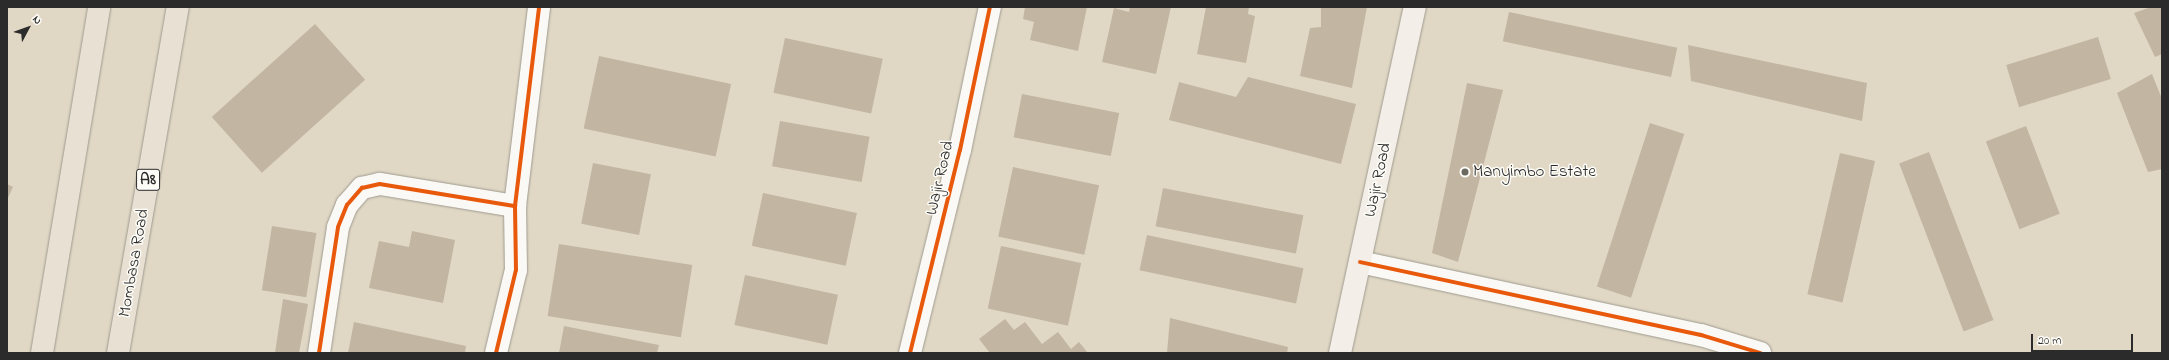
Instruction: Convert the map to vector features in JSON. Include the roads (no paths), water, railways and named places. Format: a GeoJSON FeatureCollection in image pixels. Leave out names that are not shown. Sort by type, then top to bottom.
{"type":"FeatureCollection","features":[{"type":"Feature","properties":{"kind":"highway"},"geometry":{"type":"LineString","coordinates":[[42,353],[99,7]]}},
{"type":"Feature","properties":{"kind":"highway","name":"Mombasa Road"},"geometry":{"type":"LineString","coordinates":[[118,353],[178,7]]}},
{"type":"Feature","properties":{"kind":"street"},"geometry":{"type":"LineString","coordinates":[[496,353],[516,270],[515,206],[539,7]]}},
{"type":"Feature","properties":{"kind":"street","name":"Wajir Road"},"geometry":{"type":"LineString","coordinates":[[910,353],[960,150],[990,7]]}},
{"type":"Feature","properties":{"kind":"street","name":"Wajir Road"},"geometry":{"type":"LineString","coordinates":[[1340,353],[1416,7]]}},
{"type":"Feature","properties":{"kind":"street"},"geometry":{"type":"LineString","coordinates":[[320,353],[338,227],[347,205],[362,188],[386,184],[515,206]]}},
{"type":"Feature","properties":{"kind":"street"},"geometry":{"type":"LineString","coordinates":[[1360,262],[1701,335],[1760,353]]}},
{"type":"Feature","properties":{"kind":"place","name":"Manyimbo Estate"},"geometry":{"type":"Point","coordinates":[1465,172]}}]}
